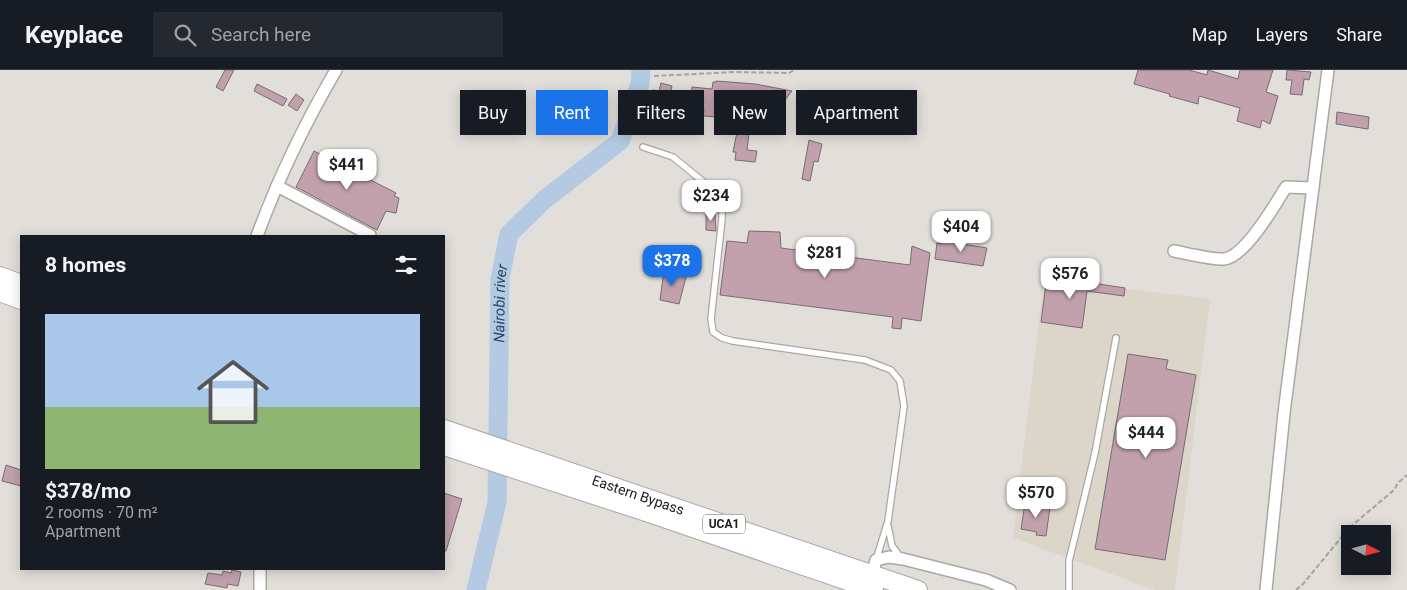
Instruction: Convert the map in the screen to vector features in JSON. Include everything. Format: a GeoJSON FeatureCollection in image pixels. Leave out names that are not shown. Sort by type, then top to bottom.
{"type":"FeatureCollection","features":[{"type":"Feature","properties":{"kind":"main road"},"geometry":{"type":"LineString","coordinates":[[0,276],[20,284]]}},
{"type":"Feature","properties":{"kind":"main road"},"geometry":{"type":"LineString","coordinates":[[0,292],[20,300]]}},
{"type":"Feature","properties":{"kind":"main road","name":"Eastern Bypass"},"geometry":{"type":"LineString","coordinates":[[451,432],[529,466]]}},
{"type":"Feature","properties":{"kind":"main road","name":"Eastern Bypass"},"geometry":{"type":"LineString","coordinates":[[445,446],[462,452],[529,466],[918,590]]}},
{"type":"Feature","properties":{"kind":"street"},"geometry":{"type":"LineString","coordinates":[[258,235],[270,200],[318,101],[336,70]]}},
{"type":"Feature","properties":{"kind":"street"},"geometry":{"type":"LineString","coordinates":[[1266,590],[1284,413],[1328,70]]}},
{"type":"Feature","properties":{"kind":"street"},"geometry":{"type":"LineString","coordinates":[[277,186],[368,235]]}},
{"type":"Feature","properties":{"kind":"street"},"geometry":{"type":"LineString","coordinates":[[1174,251],[1225,260],[1243,250],[1268,217],[1286,187],[1313,188]]}},
{"type":"Feature","properties":{"kind":"street"},"geometry":{"type":"LineString","coordinates":[[874,575],[889,557],[986,580],[1010,590]]}},
{"type":"Feature","properties":{"kind":"street"},"geometry":{"type":"LineString","coordinates":[[260,570],[260,590]]}},
{"type":"Feature","properties":{"kind":"lane"},"geometry":{"type":"LineString","coordinates":[[643,147],[672,157],[706,184],[720,202],[722,219],[711,318],[713,332],[722,338],[733,341],[865,360],[891,370],[900,381],[904,406],[888,521],[874,575]]}},
{"type":"Feature","properties":{"kind":"lane"},"geometry":{"type":"LineString","coordinates":[[1069,590],[1069,561],[1095,453],[1116,338]]}},
{"type":"Feature","properties":{"kind":"lane"},"geometry":{"type":"LineString","coordinates":[[888,521],[892,546],[903,559]]}},
{"type":"Feature","properties":{"kind":"path"},"geometry":{"type":"LineString","coordinates":[[654,76],[734,72],[789,72],[794,70]]}},
{"type":"Feature","properties":{"kind":"path"},"geometry":{"type":"LineString","coordinates":[[1296,590],[1350,528],[1394,490],[1407,474]]}},
{"type":"Feature","properties":{"kind":"shaded area"},"geometry":{"type":"Polygon","coordinates":[[[1044,279],[1210,299],[1175,590],[1155,590],[1013,538],[1044,279]]]}},
{"type":"Feature","properties":{"kind":"building"},"geometry":{"type":"Polygon","coordinates":[[[225,70],[234,70],[223,91],[216,87],[225,70]]]}},
{"type":"Feature","properties":{"kind":"building"},"geometry":{"type":"Polygon","coordinates":[[[1138,70],[1189,70],[1207,75],[1208,70],[1238,79],[1240,70],[1273,70],[1266,92],[1278,96],[1270,124],[1262,120],[1260,128],[1237,121],[1240,108],[1199,96],[1198,104],[1134,84],[1138,70]]]}},
{"type":"Feature","properties":{"kind":"building"},"geometry":{"type":"Polygon","coordinates":[[[1287,70],[1311,72],[1309,80],[1304,79],[1302,95],[1290,94],[1292,80],[1286,80],[1287,70]]]}},
{"type":"Feature","properties":{"kind":"building"},"geometry":{"type":"Polygon","coordinates":[[[713,82],[755,84],[792,91],[786,99],[786,90],[714,90],[714,117],[704,116],[704,90],[692,90],[692,87],[712,89],[713,82]]]}},
{"type":"Feature","properties":{"kind":"building"},"geometry":{"type":"Polygon","coordinates":[[[661,83],[672,86],[671,90],[659,90],[661,83]]]}},
{"type":"Feature","properties":{"kind":"building"},"geometry":{"type":"Polygon","coordinates":[[[257,84],[287,99],[283,106],[254,91],[257,84]]]}},
{"type":"Feature","properties":{"kind":"building"},"geometry":{"type":"Polygon","coordinates":[[[296,94],[304,100],[297,111],[288,105],[296,94]]]}},
{"type":"Feature","properties":{"kind":"building"},"geometry":{"type":"Polygon","coordinates":[[[1337,112],[1369,117],[1368,129],[1336,124],[1337,112]]]}},
{"type":"Feature","properties":{"kind":"building"},"geometry":{"type":"Polygon","coordinates":[[[736,135],[749,135],[747,150],[757,151],[755,162],[735,160],[736,152],[733,152],[736,135]]]}},
{"type":"Feature","properties":{"kind":"building"},"geometry":{"type":"Polygon","coordinates":[[[809,140],[822,144],[818,162],[814,161],[810,181],[802,179],[809,140]]]}},
{"type":"Feature","properties":{"kind":"building"},"geometry":{"type":"Polygon","coordinates":[[[314,151],[396,193],[394,196],[399,198],[396,213],[386,211],[377,230],[296,187],[314,151]]]}},
{"type":"Feature","properties":{"kind":"building"},"geometry":{"type":"Polygon","coordinates":[[[706,213],[715,213],[716,231],[706,230],[706,213]]]}},
{"type":"Feature","properties":{"kind":"building"},"geometry":{"type":"Polygon","coordinates":[[[749,231],[780,232],[781,248],[910,265],[912,246],[930,253],[921,321],[902,318],[901,329],[892,328],[893,317],[720,295],[727,241],[747,243],[749,231]]]}},
{"type":"Feature","properties":{"kind":"building"},"geometry":{"type":"Polygon","coordinates":[[[943,241],[987,248],[983,266],[935,259],[937,243],[942,244],[943,241]]]}},
{"type":"Feature","properties":{"kind":"building"},"geometry":{"type":"Polygon","coordinates":[[[664,270],[686,277],[679,304],[660,300],[664,270]]]}},
{"type":"Feature","properties":{"kind":"building"},"geometry":{"type":"Polygon","coordinates":[[[1047,276],[1125,288],[1124,296],[1087,291],[1082,328],[1041,322],[1047,276]]]}},
{"type":"Feature","properties":{"kind":"building"},"geometry":{"type":"Polygon","coordinates":[[[1128,354],[1168,360],[1166,369],[1196,375],[1165,560],[1095,549],[1128,354]]]}},
{"type":"Feature","properties":{"kind":"building"},"geometry":{"type":"Polygon","coordinates":[[[6,465],[20,470],[20,486],[2,481],[6,465]]]}},
{"type":"Feature","properties":{"kind":"building"},"geometry":{"type":"Polygon","coordinates":[[[445,493],[462,499],[445,551],[445,493]]]}},
{"type":"Feature","properties":{"kind":"building"},"geometry":{"type":"Polygon","coordinates":[[[1025,503],[1050,507],[1046,536],[1036,535],[1037,532],[1021,529],[1025,503]]]}},
{"type":"Feature","properties":{"kind":"building"},"geometry":{"type":"Polygon","coordinates":[[[232,570],[241,572],[238,586],[228,584],[227,588],[205,584],[208,573],[222,575],[223,571],[231,573],[232,570]]]}},
{"type":"Feature","properties":{"kind":"waterway","name":"Nairobi river"},"geometry":{"type":"LineString","coordinates":[[476,590],[497,502],[500,279],[509,234],[544,200],[620,141],[640,84],[641,70]]}}]}
